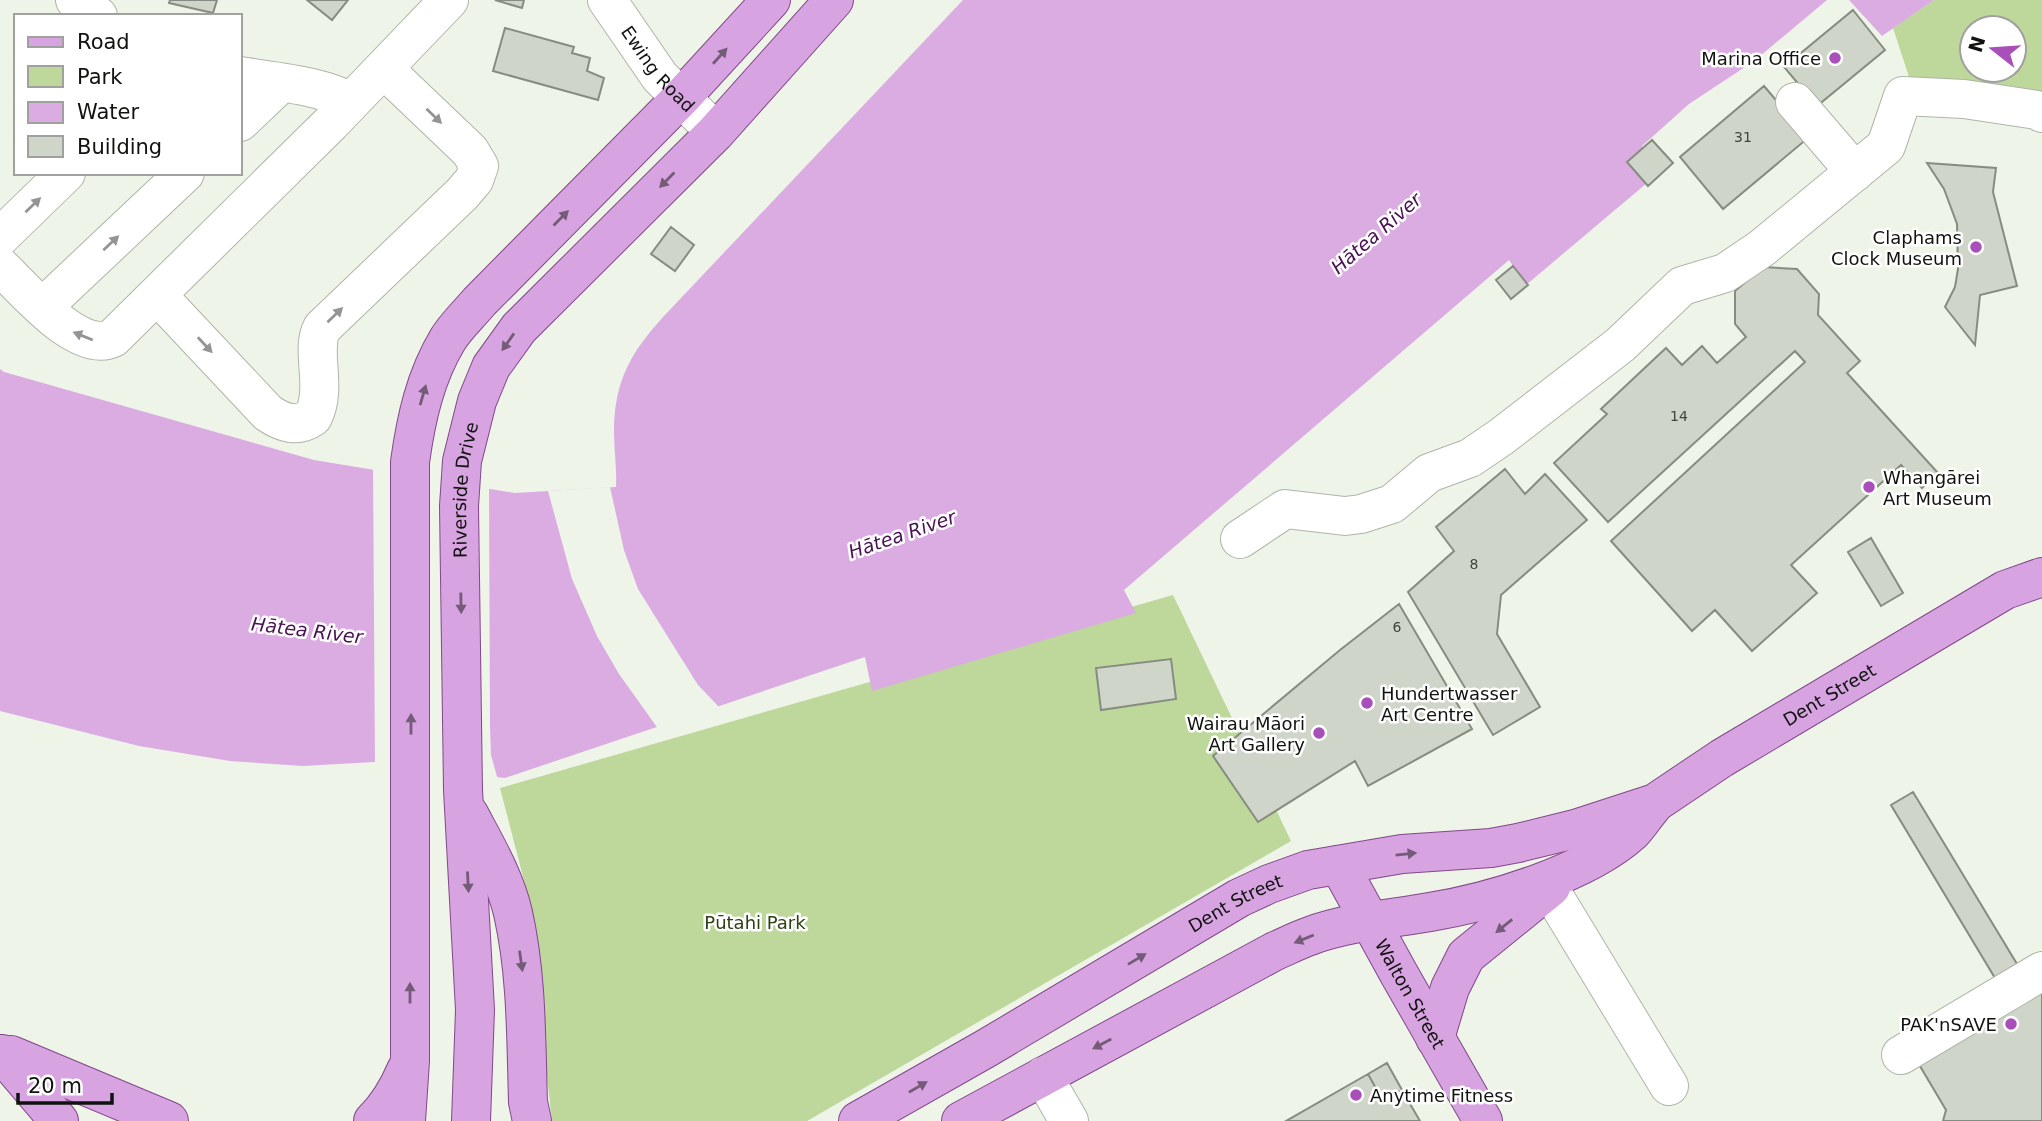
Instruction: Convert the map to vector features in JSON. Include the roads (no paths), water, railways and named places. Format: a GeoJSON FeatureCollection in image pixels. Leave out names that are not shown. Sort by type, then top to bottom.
{"type":"FeatureCollection","features":[{"type":"Feature","properties":{"kind":"main road"},"geometry":{"type":"LineString","coordinates":[[406,1121],[410,1061],[410,462],[416,420],[428,380],[449,338],[508,272],[681,99],[771,0]]}},
{"type":"Feature","properties":{"kind":"main road","name":"Riverside Drive"},"geometry":{"type":"LineString","coordinates":[[471,1121],[475,1010],[464,798],[459,506],[462,461],[477,401],[491,367],[519,328],[716,132],[834,0]]}},
{"type":"Feature","properties":{"kind":"main road","name":"Dent Street"},"geometry":{"type":"LineString","coordinates":[[2005,590],[2042,549]]}},
{"type":"Feature","properties":{"kind":"main road","name":"Dent Street"},"geometry":{"type":"LineString","coordinates":[[858,1121],[1239,898],[1308,870],[1402,853],[1490,848],[1518,843],[1575,829],[1655,803],[1722,758],[2005,590],[2042,578]]}},
{"type":"Feature","properties":{"kind":"main road"},"geometry":{"type":"LineString","coordinates":[[464,798],[495,862],[513,911],[522,964],[528,1102],[532,1121]]}},
{"type":"Feature","properties":{"kind":"main road","name":"Dent Street"},"geometry":{"type":"LineString","coordinates":[[961,1121],[1275,951],[1311,935],[1435,912],[1562,878],[1633,831],[1655,803]]}},
{"type":"Feature","properties":{"kind":"main road","name":"Walton Street"},"geometry":{"type":"LineString","coordinates":[[1339,865],[1483,1121]]}},
{"type":"Feature","properties":{"kind":"main road"},"geometry":{"type":"LineString","coordinates":[[1435,1038],[1450,988],[1466,956],[1562,878]]}},
{"type":"Feature","properties":{"kind":"main road"},"geometry":{"type":"LineString","coordinates":[[2,1054],[59,1121]]}},
{"type":"Feature","properties":{"kind":"main road"},"geometry":{"type":"LineString","coordinates":[[2,1054],[100,1121]]}},
{"type":"Feature","properties":{"kind":"main road"},"geometry":{"type":"LineString","coordinates":[[2,1054],[11,1055],[169,1121]]}},
{"type":"Feature","properties":{"kind":"main road"},"geometry":{"type":"LineString","coordinates":[[373,1121],[384,1110],[400,1085],[410,1061]]}},
{"type":"Feature","properties":{"kind":"street"},"geometry":{"type":"LineString","coordinates":[[75,0],[95,14]]}},
{"type":"Feature","properties":{"kind":"street"},"geometry":{"type":"LineString","coordinates":[[0,266],[70,330],[89,339],[108,341],[158,296],[449,0]]}},
{"type":"Feature","properties":{"kind":"street","name":"Ewing Road"},"geometry":{"type":"LineString","coordinates":[[607,0],[660,77],[716,132]]}},
{"type":"Feature","properties":{"kind":"street"},"geometry":{"type":"LineString","coordinates":[[158,296],[268,413],[286,423],[299,424],[313,417],[321,392],[319,334],[462,194],[474,180],[479,166],[470,151],[384,69]]}},
{"type":"Feature","properties":{"kind":"street"},"geometry":{"type":"LineString","coordinates":[[242,76],[336,95],[350,103]]}},
{"type":"Feature","properties":{"kind":"street"},"geometry":{"type":"LineString","coordinates":[[242,120],[281,83]]}},
{"type":"Feature","properties":{"kind":"street"},"geometry":{"type":"LineString","coordinates":[[1240,539],[1285,509],[1345,516],[1392,504],[1429,474],[1470,458],[1620,345],[1682,286],[1725,273],[1762,248],[1855,172],[1886,146],[1903,96],[1964,99],[2042,113]]}},
{"type":"Feature","properties":{"kind":"street"},"geometry":{"type":"LineString","coordinates":[[1795,102],[1855,172]]}},
{"type":"Feature","properties":{"kind":"street"},"geometry":{"type":"LineString","coordinates":[[0,236],[64,175]]}},
{"type":"Feature","properties":{"kind":"street"},"geometry":{"type":"LineString","coordinates":[[43,307],[183,175]]}},
{"type":"Feature","properties":{"kind":"street"},"geometry":{"type":"LineString","coordinates":[[1562,878],[1669,1086]]}},
{"type":"Feature","properties":{"kind":"street"},"geometry":{"type":"LineString","coordinates":[[1900,1055],[2042,971]]}},
{"type":"Feature","properties":{"kind":"street"},"geometry":{"type":"LineString","coordinates":[[1043,1076],[1069,1121]]}},
{"type":"Feature","properties":{"kind":"water","name":"Hātea River"},"geometry":{"type":"Polygon","coordinates":[[[963,0],[1827,0],[1754,61],[1689,104],[1642,146],[1660,172],[1526,285],[1509,260],[1124,590],[1136,613],[872,691],[865,657],[505,778],[374,762],[303,766],[230,761],[139,746],[0,711],[0,369],[314,460],[515,493],[616,487],[614,432],[617,397],[627,368],[642,342],[963,0]]]}},
{"type":"Feature","properties":{"kind":"water"},"geometry":{"type":"Polygon","coordinates":[[[1849,0],[1934,0],[1882,36],[1849,0]]]}},
{"type":"Feature","properties":{"kind":"place","name":"Marina Office"},"geometry":{"type":"Point","coordinates":[1835,58]}},
{"type":"Feature","properties":{"kind":"place","name":"Claphams Clock Museum"},"geometry":{"type":"Point","coordinates":[1976,247]}},
{"type":"Feature","properties":{"kind":"place","name":"Whangārei Art Museum"},"geometry":{"type":"Point","coordinates":[1869,487]}},
{"type":"Feature","properties":{"kind":"place","name":"Hundertwasser Art Centre"},"geometry":{"type":"Point","coordinates":[1367,703]}},
{"type":"Feature","properties":{"kind":"place","name":"Wairau Māori Art Gallery"},"geometry":{"type":"Point","coordinates":[1319,733]}},
{"type":"Feature","properties":{"kind":"place","name":"PAK'nSAVE"},"geometry":{"type":"Point","coordinates":[2011,1024]}},
{"type":"Feature","properties":{"kind":"place","name":"Anytime Fitness"},"geometry":{"type":"Point","coordinates":[1356,1095]}},
{"type":"Feature","properties":{"kind":"park label","name":"Pūtahi Park"},"geometry":{"type":"Point","coordinates":[755,922]}}]}
